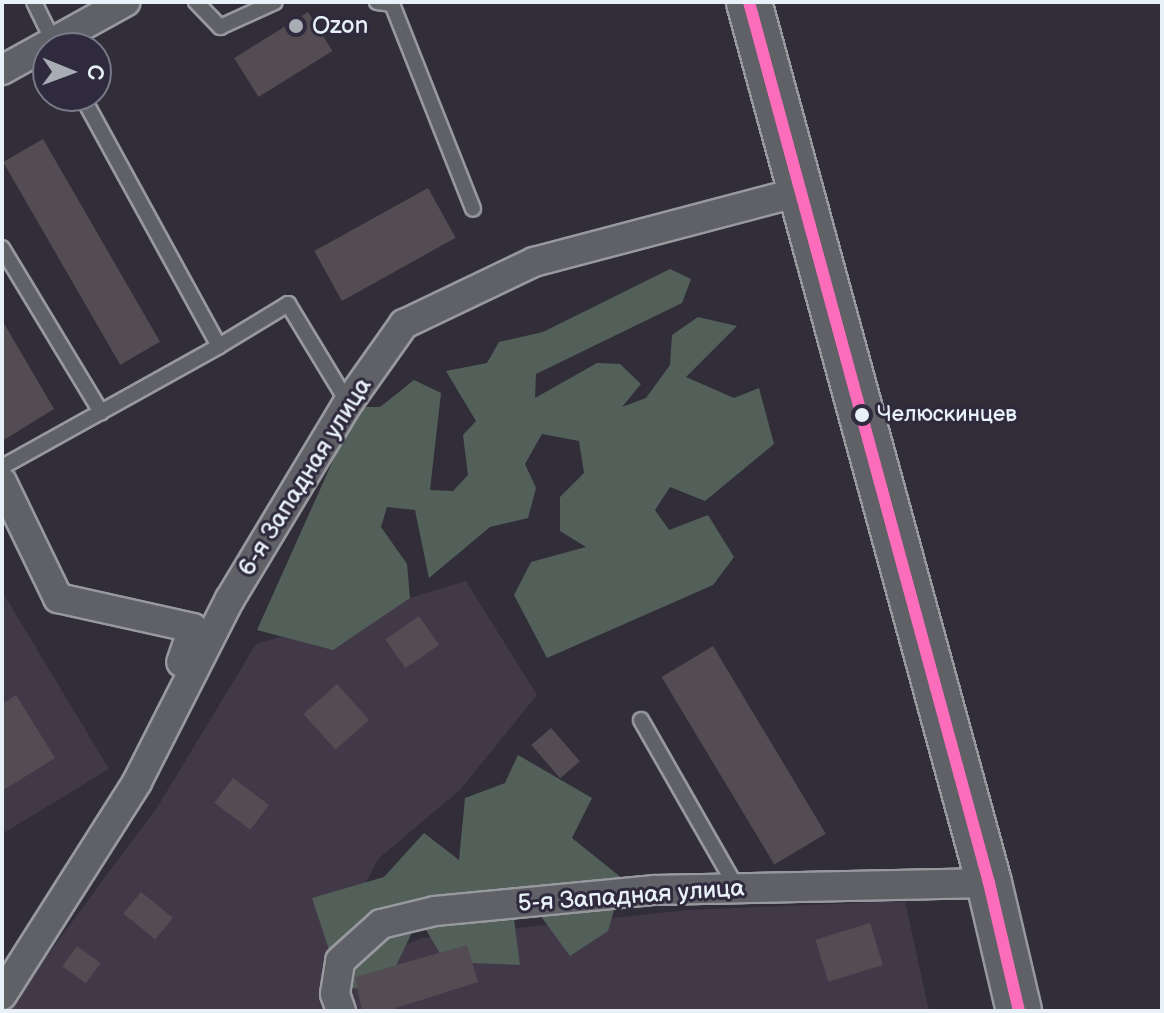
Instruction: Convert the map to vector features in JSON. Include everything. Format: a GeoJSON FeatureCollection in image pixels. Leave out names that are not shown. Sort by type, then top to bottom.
{"type":"FeatureCollection","features":[{"type":"Feature","properties":{"kind":"main road"},"geometry":{"type":"LineString","coordinates":[[749,2],[989,883],[1019,1011]]}},
{"type":"Feature","properties":{"kind":"street"},"geometry":{"type":"LineString","coordinates":[[76,32],[125,2]]}},
{"type":"Feature","properties":{"kind":"street"},"geometry":{"type":"LineString","coordinates":[[2,70],[32,56]]}},
{"type":"Feature","properties":{"kind":"street","name":"6-я Западная улица"},"geometry":{"type":"LineString","coordinates":[[2,995],[137,782],[230,599],[348,403],[404,324],[534,262],[799,192]]}},
{"type":"Feature","properties":{"kind":"street"},"geometry":{"type":"LineString","coordinates":[[2,482],[58,598],[193,628],[137,782]]}},
{"type":"Feature","properties":{"kind":"street","name":"5-я Западная улица"},"geometry":{"type":"LineString","coordinates":[[341,1011],[335,994],[340,961],[381,924],[435,911],[655,890],[989,883]]}},
{"type":"Feature","properties":{"kind":"lane"},"geometry":{"type":"LineString","coordinates":[[34,2],[49,32]]}},
{"type":"Feature","properties":{"kind":"lane"},"geometry":{"type":"LineString","coordinates":[[196,2],[220,27],[275,2]]}},
{"type":"Feature","properties":{"kind":"lane"},"geometry":{"type":"LineString","coordinates":[[377,2],[392,4],[473,209]]}},
{"type":"Feature","properties":{"kind":"lane"},"geometry":{"type":"LineString","coordinates":[[91,112],[219,346]]}},
{"type":"Feature","properties":{"kind":"lane"},"geometry":{"type":"LineString","coordinates":[[2,248],[101,412]]}},
{"type":"Feature","properties":{"kind":"lane"},"geometry":{"type":"LineString","coordinates":[[2,467],[288,304],[348,403]]}},
{"type":"Feature","properties":{"kind":"lane"},"geometry":{"type":"LineString","coordinates":[[641,720],[737,888]]}},
{"type":"Feature","properties":{"kind":"shaded area"},"geometry":{"type":"Polygon","coordinates":[[[670,269],[691,279],[682,303],[536,374],[535,398],[597,363],[620,364],[641,384],[622,407],[646,398],[670,365],[672,335],[698,317],[737,326],[686,377],[734,398],[759,388],[774,444],[705,501],[670,487],[655,510],[669,530],[708,515],[734,557],[713,585],[547,658],[514,595],[531,562],[586,547],[560,531],[560,497],[584,473],[579,441],[542,434],[525,464],[536,488],[528,518],[490,527],[429,578],[415,510],[387,507],[381,527],[407,564],[410,598],[333,650],[257,630],[357,407],[380,407],[414,380],[441,393],[430,490],[453,491],[468,475],[463,435],[476,421],[446,371],[487,363],[499,342],[543,332],[670,269]]]}},
{"type":"Feature","properties":{"kind":"shaded area"},"geometry":{"type":"Polygon","coordinates":[[[466,581],[537,695],[460,790],[378,859],[321,970],[334,1011],[6,1011],[158,806],[256,644],[466,581]]]}},
{"type":"Feature","properties":{"kind":"shaded area"},"geometry":{"type":"Polygon","coordinates":[[[2,591],[109,769],[2,834],[2,591]]]}},
{"type":"Feature","properties":{"kind":"shaded area"},"geometry":{"type":"Polygon","coordinates":[[[518,755],[592,798],[572,838],[623,879],[608,931],[570,956],[537,911],[514,919],[520,965],[445,962],[419,918],[383,993],[341,986],[312,898],[384,877],[424,833],[459,860],[465,798],[505,783],[518,755]]]}},
{"type":"Feature","properties":{"kind":"shaded area"},"geometry":{"type":"Polygon","coordinates":[[[905,901],[929,1011],[346,1011],[344,970],[422,938],[688,910],[905,901]]]}},
{"type":"Feature","properties":{"kind":"building"},"geometry":{"type":"Polygon","coordinates":[[[308,12],[332,51],[259,97],[234,58],[308,12]]]}},
{"type":"Feature","properties":{"kind":"building"},"geometry":{"type":"Polygon","coordinates":[[[43,139],[160,342],[120,365],[3,162],[43,139]]]}},
{"type":"Feature","properties":{"kind":"building"},"geometry":{"type":"Polygon","coordinates":[[[428,188],[456,238],[342,301],[314,251],[428,188]]]}},
{"type":"Feature","properties":{"kind":"building"},"geometry":{"type":"Polygon","coordinates":[[[2,320],[54,409],[2,441],[2,320]]]}},
{"type":"Feature","properties":{"kind":"building"},"geometry":{"type":"Polygon","coordinates":[[[419,616],[439,645],[405,668],[385,640],[419,616]]]}},
{"type":"Feature","properties":{"kind":"building"},"geometry":{"type":"Polygon","coordinates":[[[713,646],[826,834],[774,865],[662,677],[713,646]]]}},
{"type":"Feature","properties":{"kind":"building"},"geometry":{"type":"Polygon","coordinates":[[[337,684],[369,720],[336,750],[304,714],[337,684]]]}},
{"type":"Feature","properties":{"kind":"building"},"geometry":{"type":"Polygon","coordinates":[[[16,695],[55,758],[2,791],[2,704],[16,695]]]}},
{"type":"Feature","properties":{"kind":"building"},"geometry":{"type":"Polygon","coordinates":[[[551,728],[580,761],[560,778],[531,745],[551,728]]]}},
{"type":"Feature","properties":{"kind":"building"},"geometry":{"type":"Polygon","coordinates":[[[233,778],[269,805],[250,830],[214,803],[233,778]]]}},
{"type":"Feature","properties":{"kind":"building"},"geometry":{"type":"Polygon","coordinates":[[[141,892],[173,918],[155,940],[123,914],[141,892]]]}},
{"type":"Feature","properties":{"kind":"building"},"geometry":{"type":"Polygon","coordinates":[[[870,923],[883,965],[828,982],[815,940],[870,923]]]}},
{"type":"Feature","properties":{"kind":"building"},"geometry":{"type":"Polygon","coordinates":[[[467,945],[478,982],[387,1011],[362,1011],[355,977],[467,945]]]}},
{"type":"Feature","properties":{"kind":"building"},"geometry":{"type":"Polygon","coordinates":[[[77,946],[100,963],[86,983],[62,966],[77,946]]]}},
{"type":"Feature","properties":{"kind":"transit line"},"geometry":{"type":"LineString","coordinates":[[749,2],[989,883],[1019,1011]]}},
{"type":"Feature","properties":{"kind":"place","name":"Ozon"},"geometry":{"type":"Point","coordinates":[296,26]}},
{"type":"Feature","properties":{"kind":"place","name":"Челюскинцев"},"geometry":{"type":"Point","coordinates":[862,415]}}]}
